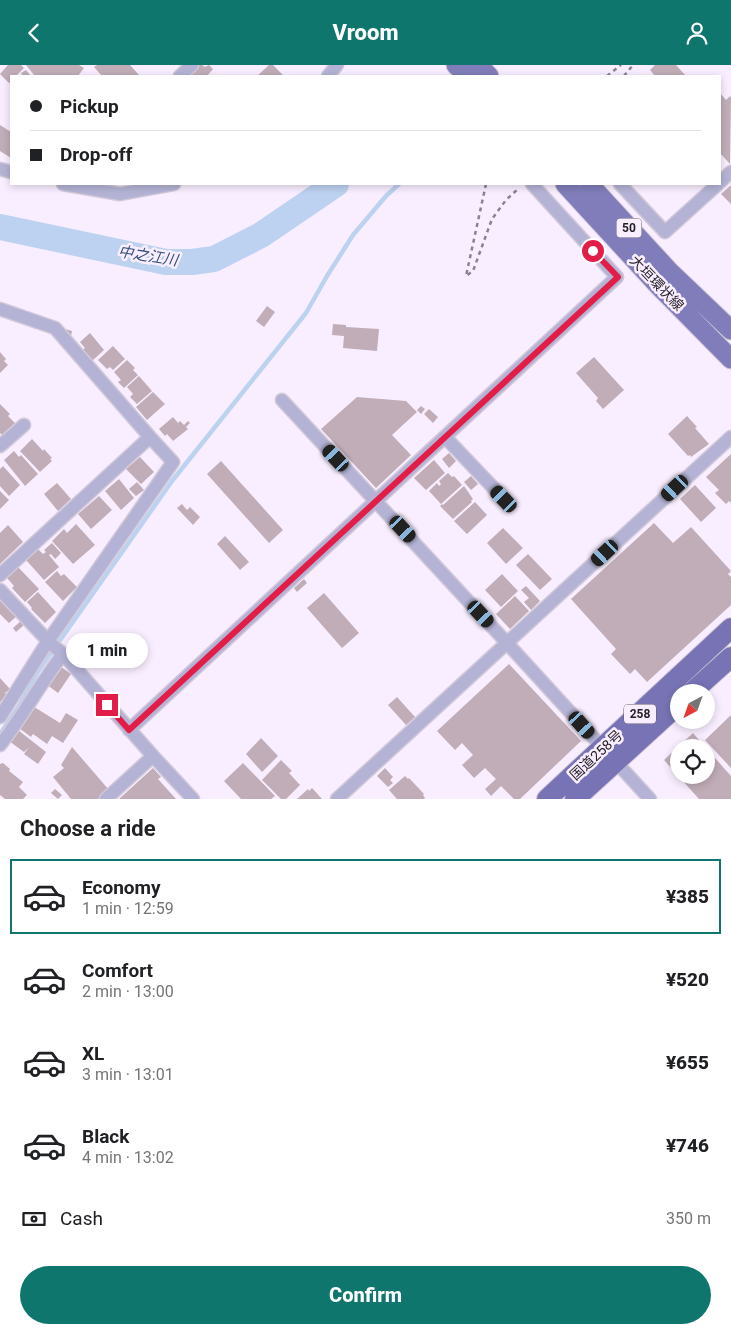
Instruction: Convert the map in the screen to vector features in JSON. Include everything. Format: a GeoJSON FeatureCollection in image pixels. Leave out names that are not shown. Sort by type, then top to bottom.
{"type":"FeatureCollection","features":[{"type":"Feature","properties":{"kind":"highway","name":"国道258号"},"geometry":{"type":"LineString","coordinates":[[575,799],[609,755],[731,628]]}},
{"type":"Feature","properties":{"kind":"highway"},"geometry":{"type":"LineString","coordinates":[[702,684],[731,657]]}},
{"type":"Feature","properties":{"kind":"highway","name":"国道258号"},"geometry":{"type":"LineString","coordinates":[[547,799],[670,711]]}},
{"type":"Feature","properties":{"kind":"main road"},"geometry":{"type":"LineString","coordinates":[[456,65],[466,75]]}},
{"type":"Feature","properties":{"kind":"main road"},"geometry":{"type":"LineString","coordinates":[[478,65],[488,75]]}},
{"type":"Feature","properties":{"kind":"main road","name":"大垣環状線"},"geometry":{"type":"LineString","coordinates":[[566,185],[663,277],[731,330]]}},
{"type":"Feature","properties":{"kind":"main road","name":"大垣環状線"},"geometry":{"type":"LineString","coordinates":[[590,185],[731,359]]}},
{"type":"Feature","properties":{"kind":"street"},"geometry":{"type":"LineString","coordinates":[[181,75],[192,65]]}},
{"type":"Feature","properties":{"kind":"street"},"geometry":{"type":"LineString","coordinates":[[329,75],[337,65]]}},
{"type":"Feature","properties":{"kind":"street"},"geometry":{"type":"LineString","coordinates":[[721,181],[731,172]]}},
{"type":"Feature","properties":{"kind":"street"},"geometry":{"type":"LineString","coordinates":[[69,185],[120,194],[169,185]]}},
{"type":"Feature","properties":{"kind":"street"},"geometry":{"type":"LineString","coordinates":[[129,730],[618,277],[533,185]]}},
{"type":"Feature","properties":{"kind":"street"},"geometry":{"type":"LineString","coordinates":[[621,185],[665,232],[717,185]]}},
{"type":"Feature","properties":{"kind":"street"},"geometry":{"type":"LineString","coordinates":[[0,309],[55,328],[173,462],[55,648],[0,717]]}},
{"type":"Feature","properties":{"kind":"street"},"geometry":{"type":"LineString","coordinates":[[282,400],[650,799]]}},
{"type":"Feature","properties":{"kind":"street"},"geometry":{"type":"LineString","coordinates":[[0,446],[24,425]]}},
{"type":"Feature","properties":{"kind":"street"},"geometry":{"type":"LineString","coordinates":[[0,575],[150,437]]}},
{"type":"Feature","properties":{"kind":"street"},"geometry":{"type":"LineString","coordinates":[[445,437],[504,499]]}},
{"type":"Feature","properties":{"kind":"street"},"geometry":{"type":"LineString","coordinates":[[337,799],[731,437]]}},
{"type":"Feature","properties":{"kind":"street"},"geometry":{"type":"LineString","coordinates":[[0,589],[193,799]]}},
{"type":"Feature","properties":{"kind":"street"},"geometry":{"type":"LineString","coordinates":[[0,745],[19,721],[44,678],[55,648]]}},
{"type":"Feature","properties":{"kind":"street"},"geometry":{"type":"LineString","coordinates":[[106,799],[153,756]]}},
{"type":"Feature","properties":{"kind":"path"},"geometry":{"type":"LineString","coordinates":[[608,75],[621,65]]}},
{"type":"Feature","properties":{"kind":"path"},"geometry":{"type":"LineString","coordinates":[[625,75],[633,65]]}},
{"type":"Feature","properties":{"kind":"path"},"geometry":{"type":"LineString","coordinates":[[486,185],[466,276],[473,271],[492,219],[506,200],[523,185]]}},
{"type":"Feature","properties":{"kind":"building"},"geometry":{"type":"Polygon","coordinates":[[[8,65],[21,65],[24,68],[17,75],[10,75],[9,83],[0,74],[8,65]]]}},
{"type":"Feature","properties":{"kind":"building"},"geometry":{"type":"Polygon","coordinates":[[[26,65],[79,65],[84,68],[79,75],[34,75],[26,65]]]}},
{"type":"Feature","properties":{"kind":"building"},"geometry":{"type":"Polygon","coordinates":[[[97,65],[130,65],[139,75],[101,75],[94,67],[97,65]]]}},
{"type":"Feature","properties":{"kind":"building"},"geometry":{"type":"Polygon","coordinates":[[[199,65],[205,67],[209,65],[213,69],[208,75],[188,75],[199,65]]]}},
{"type":"Feature","properties":{"kind":"building"},"geometry":{"type":"Polygon","coordinates":[[[269,65],[273,65],[283,75],[258,75],[269,65]]]}},
{"type":"Feature","properties":{"kind":"building"},"geometry":{"type":"Polygon","coordinates":[[[655,65],[676,65],[685,75],[654,75],[650,70],[655,65]]]}},
{"type":"Feature","properties":{"kind":"building"},"geometry":{"type":"Polygon","coordinates":[[[26,70],[30,75],[22,75],[21,73],[26,70]]]}},
{"type":"Feature","properties":{"kind":"building"},"geometry":{"type":"Polygon","coordinates":[[[721,94],[726,100],[730,96],[731,98],[730,164],[721,154],[721,94]]]}},
{"type":"Feature","properties":{"kind":"building"},"geometry":{"type":"Polygon","coordinates":[[[0,125],[10,131],[10,157],[0,151],[0,125]]]}},
{"type":"Feature","properties":{"kind":"building"},"geometry":{"type":"Polygon","coordinates":[[[731,185],[731,204],[721,194],[731,185]]]}},
{"type":"Feature","properties":{"kind":"building"},"geometry":{"type":"Polygon","coordinates":[[[267,306],[275,312],[264,327],[256,321],[267,306]]]}},
{"type":"Feature","properties":{"kind":"building"},"geometry":{"type":"Polygon","coordinates":[[[333,324],[346,325],[346,327],[379,329],[377,351],[343,348],[344,336],[332,335],[333,324]]]}},
{"type":"Feature","properties":{"kind":"building"},"geometry":{"type":"Polygon","coordinates":[[[65,329],[72,331],[71,336],[63,334],[65,329]]]}},
{"type":"Feature","properties":{"kind":"building"},"geometry":{"type":"Polygon","coordinates":[[[90,333],[104,350],[92,361],[82,350],[85,348],[80,342],[90,333]]]}},
{"type":"Feature","properties":{"kind":"building"},"geometry":{"type":"Polygon","coordinates":[[[113,346],[125,359],[113,370],[110,367],[107,369],[98,360],[113,346]]]}},
{"type":"Feature","properties":{"kind":"building"},"geometry":{"type":"Polygon","coordinates":[[[0,352],[8,365],[0,373],[0,352]]]}},
{"type":"Feature","properties":{"kind":"building"},"geometry":{"type":"Polygon","coordinates":[[[594,357],[624,390],[603,409],[596,401],[598,398],[576,373],[594,357]]]}},
{"type":"Feature","properties":{"kind":"building"},"geometry":{"type":"Polygon","coordinates":[[[127,360],[135,368],[133,370],[138,375],[124,388],[118,382],[121,380],[114,372],[127,360]]]}},
{"type":"Feature","properties":{"kind":"building"},"geometry":{"type":"Polygon","coordinates":[[[139,376],[152,391],[137,404],[130,397],[133,394],[127,387],[139,376]]]}},
{"type":"Feature","properties":{"kind":"building"},"geometry":{"type":"Polygon","coordinates":[[[153,392],[165,404],[147,420],[136,407],[153,392]]]}},
{"type":"Feature","properties":{"kind":"building"},"geometry":{"type":"Polygon","coordinates":[[[357,397],[406,401],[417,412],[392,435],[411,455],[376,488],[321,429],[357,397]]]}},
{"type":"Feature","properties":{"kind":"building"},"geometry":{"type":"Polygon","coordinates":[[[0,404],[10,414],[8,416],[15,423],[2,435],[0,433],[0,404]]]}},
{"type":"Feature","properties":{"kind":"building"},"geometry":{"type":"Polygon","coordinates":[[[421,406],[425,409],[421,414],[417,410],[421,406]]]}},
{"type":"Feature","properties":{"kind":"building"},"geometry":{"type":"Polygon","coordinates":[[[429,409],[438,417],[433,423],[424,414],[429,409]]]}},
{"type":"Feature","properties":{"kind":"building"},"geometry":{"type":"Polygon","coordinates":[[[687,416],[709,444],[691,457],[668,434],[687,416]]]}},
{"type":"Feature","properties":{"kind":"building"},"geometry":{"type":"Polygon","coordinates":[[[173,417],[178,423],[180,421],[184,425],[188,421],[190,423],[186,427],[188,429],[173,441],[159,429],[173,417]]]}},
{"type":"Feature","properties":{"kind":"building"},"geometry":{"type":"Polygon","coordinates":[[[32,439],[52,458],[50,459],[52,461],[40,472],[20,451],[32,439]]]}},
{"type":"Feature","properties":{"kind":"building"},"geometry":{"type":"Polygon","coordinates":[[[14,451],[19,457],[21,455],[38,474],[25,486],[4,460],[14,451]]]}},
{"type":"Feature","properties":{"kind":"building"},"geometry":{"type":"Polygon","coordinates":[[[449,453],[456,461],[449,468],[442,459],[449,453]]]}},
{"type":"Feature","properties":{"kind":"building"},"geometry":{"type":"Polygon","coordinates":[[[731,454],[731,503],[729,501],[726,504],[715,493],[719,490],[706,477],[731,454]]]}},
{"type":"Feature","properties":{"kind":"building"},"geometry":{"type":"Polygon","coordinates":[[[140,457],[154,472],[141,484],[126,469],[140,457]]]}},
{"type":"Feature","properties":{"kind":"building"},"geometry":{"type":"Polygon","coordinates":[[[434,460],[445,473],[426,490],[414,478],[434,460]]]}},
{"type":"Feature","properties":{"kind":"building"},"geometry":{"type":"Polygon","coordinates":[[[221,461],[283,530],[269,543],[207,474],[221,461]]]}},
{"type":"Feature","properties":{"kind":"building"},"geometry":{"type":"Polygon","coordinates":[[[3,466],[20,485],[9,496],[0,486],[0,469],[3,466]]]}},
{"type":"Feature","properties":{"kind":"building"},"geometry":{"type":"Polygon","coordinates":[[[448,473],[452,477],[454,476],[462,485],[441,504],[429,491],[437,483],[439,486],[441,484],[439,481],[448,473]]]}},
{"type":"Feature","properties":{"kind":"building"},"geometry":{"type":"Polygon","coordinates":[[[471,476],[478,484],[471,490],[464,482],[471,476]]]}},
{"type":"Feature","properties":{"kind":"building"},"geometry":{"type":"Polygon","coordinates":[[[119,479],[134,498],[121,510],[105,491],[119,479]]]}},
{"type":"Feature","properties":{"kind":"building"},"geometry":{"type":"Polygon","coordinates":[[[137,482],[144,490],[136,496],[129,489],[137,482]]]}},
{"type":"Feature","properties":{"kind":"building"},"geometry":{"type":"Polygon","coordinates":[[[57,483],[71,499],[58,511],[44,494],[57,483]]]}},
{"type":"Feature","properties":{"kind":"building"},"geometry":{"type":"Polygon","coordinates":[[[695,485],[716,508],[701,522],[680,499],[695,485]]]}},
{"type":"Feature","properties":{"kind":"building"},"geometry":{"type":"Polygon","coordinates":[[[464,486],[473,499],[472,502],[453,519],[440,506],[464,486]]]}},
{"type":"Feature","properties":{"kind":"building"},"geometry":{"type":"Polygon","coordinates":[[[0,491],[9,500],[0,509],[0,491]]]}},
{"type":"Feature","properties":{"kind":"building"},"geometry":{"type":"Polygon","coordinates":[[[99,496],[112,510],[91,529],[78,514],[99,496]]]}},
{"type":"Feature","properties":{"kind":"building"},"geometry":{"type":"Polygon","coordinates":[[[475,502],[487,515],[467,534],[454,521],[475,502]]]}},
{"type":"Feature","properties":{"kind":"building"},"geometry":{"type":"Polygon","coordinates":[[[182,504],[187,510],[190,507],[200,517],[193,525],[177,508],[182,504]]]}},
{"type":"Feature","properties":{"kind":"building"},"geometry":{"type":"Polygon","coordinates":[[[654,523],[673,543],[691,527],[731,571],[728,574],[731,577],[731,605],[647,682],[635,669],[630,674],[611,654],[616,649],[571,599],[654,523]]]}},
{"type":"Feature","properties":{"kind":"building"},"geometry":{"type":"Polygon","coordinates":[[[76,524],[95,545],[73,564],[52,541],[64,529],[67,533],[76,524]]]}},
{"type":"Feature","properties":{"kind":"building"},"geometry":{"type":"Polygon","coordinates":[[[8,525],[23,542],[0,564],[0,533],[8,525]]]}},
{"type":"Feature","properties":{"kind":"building"},"geometry":{"type":"Polygon","coordinates":[[[503,528],[523,548],[506,564],[487,543],[503,528]]]}},
{"type":"Feature","properties":{"kind":"building"},"geometry":{"type":"Polygon","coordinates":[[[225,536],[249,562],[240,570],[217,544],[225,536]]]}},
{"type":"Feature","properties":{"kind":"building"},"geometry":{"type":"Polygon","coordinates":[[[52,543],[61,553],[55,559],[51,554],[49,555],[59,567],[44,580],[26,560],[38,549],[43,554],[46,552],[44,550],[52,543]]]}},
{"type":"Feature","properties":{"kind":"building"},"geometry":{"type":"Polygon","coordinates":[[[528,554],[552,579],[540,590],[516,565],[528,554]]]}},
{"type":"Feature","properties":{"kind":"building"},"geometry":{"type":"Polygon","coordinates":[[[18,567],[39,589],[25,602],[12,588],[14,586],[7,578],[18,567]]]}},
{"type":"Feature","properties":{"kind":"building"},"geometry":{"type":"Polygon","coordinates":[[[57,571],[61,576],[64,574],[77,587],[63,601],[45,582],[57,571]]]}},
{"type":"Feature","properties":{"kind":"building"},"geometry":{"type":"Polygon","coordinates":[[[502,574],[518,591],[501,607],[485,590],[502,574]]]}},
{"type":"Feature","properties":{"kind":"building"},"geometry":{"type":"Polygon","coordinates":[[[304,579],[307,583],[297,592],[294,588],[304,579]]]}},
{"type":"Feature","properties":{"kind":"building"},"geometry":{"type":"Polygon","coordinates":[[[526,586],[540,601],[531,610],[524,602],[529,598],[521,590],[526,586]]]}},
{"type":"Feature","properties":{"kind":"building"},"geometry":{"type":"Polygon","coordinates":[[[38,592],[56,612],[45,623],[31,609],[27,602],[38,592]]]}},
{"type":"Feature","properties":{"kind":"building"},"geometry":{"type":"Polygon","coordinates":[[[324,593],[359,633],[342,648],[307,608],[324,593]]]}},
{"type":"Feature","properties":{"kind":"building"},"geometry":{"type":"Polygon","coordinates":[[[515,596],[529,611],[510,629],[496,614],[515,596]]]}},
{"type":"Feature","properties":{"kind":"building"},"geometry":{"type":"Polygon","coordinates":[[[0,598],[17,616],[9,623],[0,614],[0,598]]]}},
{"type":"Feature","properties":{"kind":"building"},"geometry":{"type":"Polygon","coordinates":[[[21,621],[24,625],[16,632],[13,628],[21,621]]]}},
{"type":"Feature","properties":{"kind":"building"},"geometry":{"type":"Polygon","coordinates":[[[509,664],[581,741],[520,799],[514,799],[501,786],[491,796],[485,789],[496,779],[485,768],[474,778],[462,765],[473,755],[462,743],[455,750],[437,731],[509,664]]]}},
{"type":"Feature","properties":{"kind":"building"},"geometry":{"type":"Polygon","coordinates":[[[60,666],[71,674],[58,693],[46,684],[60,666]]]}},
{"type":"Feature","properties":{"kind":"building"},"geometry":{"type":"Polygon","coordinates":[[[0,678],[10,689],[5,693],[7,695],[0,702],[0,678]]]}},
{"type":"Feature","properties":{"kind":"building"},"geometry":{"type":"Polygon","coordinates":[[[397,697],[415,717],[406,725],[388,705],[397,697]]]}},
{"type":"Feature","properties":{"kind":"building"},"geometry":{"type":"Polygon","coordinates":[[[31,705],[60,723],[66,713],[78,720],[63,743],[52,736],[47,744],[33,734],[31,737],[19,728],[31,705]]]}},
{"type":"Feature","properties":{"kind":"building"},"geometry":{"type":"Polygon","coordinates":[[[731,715],[731,768],[715,751],[715,739],[706,739],[731,715]]]}},
{"type":"Feature","properties":{"kind":"building"},"geometry":{"type":"Polygon","coordinates":[[[18,730],[46,752],[38,764],[24,754],[29,747],[24,752],[9,741],[18,730]]]}},
{"type":"Feature","properties":{"kind":"building"},"geometry":{"type":"Polygon","coordinates":[[[693,733],[698,739],[687,739],[693,733]]]}},
{"type":"Feature","properties":{"kind":"building"},"geometry":{"type":"Polygon","coordinates":[[[261,738],[278,756],[262,772],[246,754],[261,738]]]}},
{"type":"Feature","properties":{"kind":"building"},"geometry":{"type":"Polygon","coordinates":[[[72,747],[109,790],[98,799],[71,799],[53,777],[64,768],[61,765],[72,747]]]}},
{"type":"Feature","properties":{"kind":"building"},"geometry":{"type":"Polygon","coordinates":[[[670,754],[670,767],[664,760],[670,754]]]}},
{"type":"Feature","properties":{"kind":"building"},"geometry":{"type":"Polygon","coordinates":[[[715,758],[731,776],[731,799],[699,799],[686,784],[715,784],[715,758]]]}},
{"type":"Feature","properties":{"kind":"building"},"geometry":{"type":"Polygon","coordinates":[[[281,760],[292,771],[289,773],[300,785],[286,799],[281,799],[262,780],[281,760]]]}},
{"type":"Feature","properties":{"kind":"building"},"geometry":{"type":"Polygon","coordinates":[[[3,763],[10,769],[9,771],[23,782],[19,787],[27,795],[23,799],[5,799],[0,795],[0,764],[3,763]]]}},
{"type":"Feature","properties":{"kind":"building"},"geometry":{"type":"Polygon","coordinates":[[[243,763],[275,796],[271,799],[241,799],[224,781],[243,763]]]}},
{"type":"Feature","properties":{"kind":"building"},"geometry":{"type":"Polygon","coordinates":[[[153,768],[161,777],[158,779],[176,799],[119,799],[153,768]]]}},
{"type":"Feature","properties":{"kind":"building"},"geometry":{"type":"Polygon","coordinates":[[[385,768],[393,777],[390,780],[393,783],[388,787],[377,776],[385,768]]]}},
{"type":"Feature","properties":{"kind":"building"},"geometry":{"type":"Polygon","coordinates":[[[405,776],[424,794],[424,799],[397,799],[389,790],[405,776]]]}},
{"type":"Feature","properties":{"kind":"building"},"geometry":{"type":"Polygon","coordinates":[[[312,788],[322,799],[297,799],[308,789],[309,791],[312,788]]]}},
{"type":"Feature","properties":{"kind":"building"},"geometry":{"type":"Polygon","coordinates":[[[55,789],[62,795],[58,799],[51,793],[55,789]]]}},
{"type":"Feature","properties":{"kind":"waterway","name":"中之江川"},"geometry":{"type":"LineString","coordinates":[[0,227],[166,262],[192,262],[214,259],[261,235],[335,185]]}},
{"type":"Feature","properties":{"kind":"waterway"},"geometry":{"type":"LineString","coordinates":[[0,734],[19,706],[37,673],[172,481],[306,313],[353,235],[386,196],[398,185]]}},
{"type":"Feature","properties":{"kind":"route"},"geometry":{"type":"LineString","coordinates":[[107,705],[129,730],[618,277],[593,251]]}}]}
